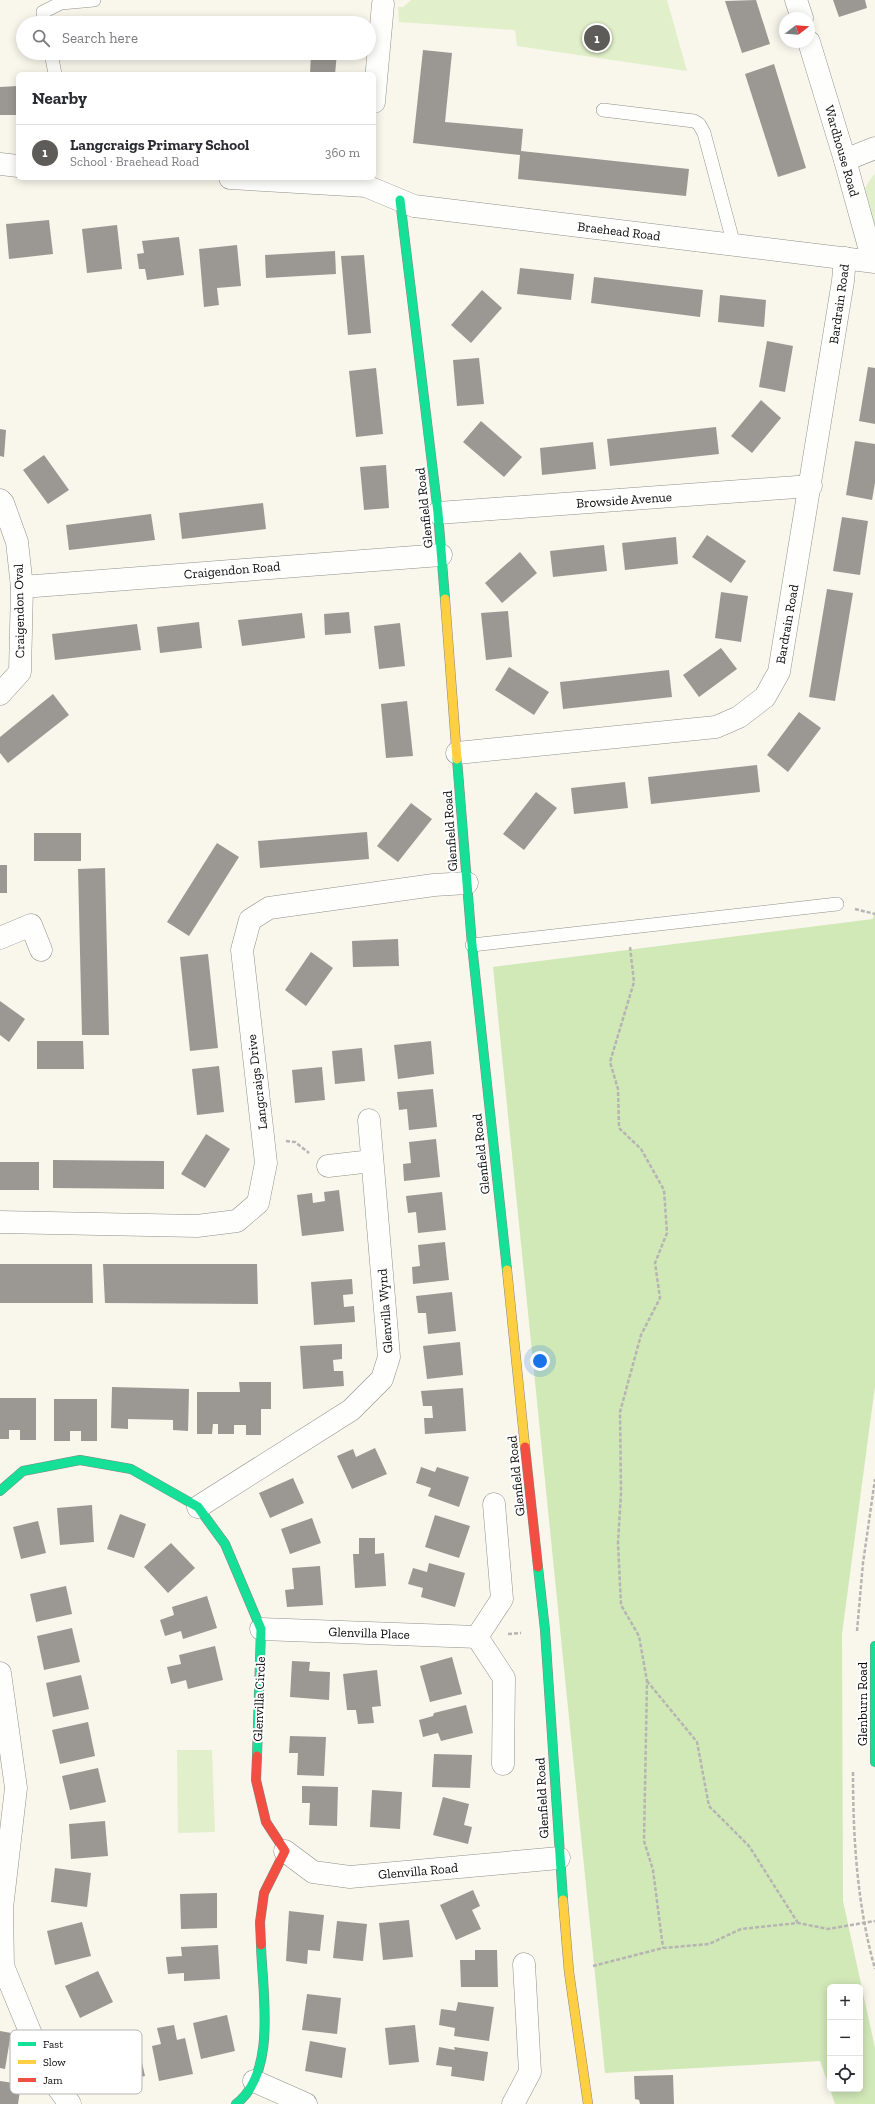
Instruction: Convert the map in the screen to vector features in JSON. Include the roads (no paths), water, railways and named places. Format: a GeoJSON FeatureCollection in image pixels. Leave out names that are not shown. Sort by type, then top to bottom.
{"type":"FeatureCollection","features":[{"type":"Feature","properties":{"kind":"street"},"geometry":{"type":"LineString","coordinates":[[796,0],[800,12]]}},
{"type":"Feature","properties":{"kind":"street"},"geometry":{"type":"LineString","coordinates":[[376,80],[383,2]]}},
{"type":"Feature","properties":{"kind":"street","name":"Wardhouse Road"},"geometry":{"type":"LineString","coordinates":[[811,48],[874,262]]}},
{"type":"Feature","properties":{"kind":"street"},"geometry":{"type":"LineString","coordinates":[[845,160],[875,148]]}},
{"type":"Feature","properties":{"kind":"street"},"geometry":{"type":"LineString","coordinates":[[0,164],[16,166]]}},
{"type":"Feature","properties":{"kind":"street","name":"Braehead Road"},"geometry":{"type":"LineString","coordinates":[[298,180],[366,182],[414,206],[874,262]]}},
{"type":"Feature","properties":{"kind":"street","name":"Glenfield Road"},"geometry":{"type":"LineString","coordinates":[[400,200],[438,513],[472,945],[545,1630],[558,1858],[569,1972],[588,2104]]}},
{"type":"Feature","properties":{"kind":"street","name":"Bardrain Road"},"geometry":{"type":"LineString","coordinates":[[457,752],[716,727],[739,717],[764,697],[779,672],[811,486],[843,281],[845,258]]}},
{"type":"Feature","properties":{"kind":"street","name":"Browside Avenue"},"geometry":{"type":"LineString","coordinates":[[438,513],[811,486]]}},
{"type":"Feature","properties":{"kind":"street","name":"Craigendon Oval"},"geometry":{"type":"LineString","coordinates":[[0,500],[3,503],[17,542],[22,587],[20,672],[0,694]]}},
{"type":"Feature","properties":{"kind":"street","name":"Craigendon Road"},"geometry":{"type":"LineString","coordinates":[[22,587],[441,555]]}},
{"type":"Feature","properties":{"kind":"street","name":"Langcraigs Drive"},"geometry":{"type":"LineString","coordinates":[[0,1222],[197,1226],[237,1221],[258,1203],[266,1163],[242,950],[250,920],[269,908],[434,884],[467,883]]}},
{"type":"Feature","properties":{"kind":"street"},"geometry":{"type":"LineString","coordinates":[[0,938],[32,925],[41,950]]}},
{"type":"Feature","properties":{"kind":"street","name":"Glenvilla Wynd"},"geometry":{"type":"LineString","coordinates":[[198,1507],[351,1410],[382,1380],[389,1357],[369,1120]]}},
{"type":"Feature","properties":{"kind":"street"},"geometry":{"type":"LineString","coordinates":[[328,1166],[372,1161]]}},
{"type":"Feature","properties":{"kind":"street","name":"Glenvilla Circle"},"geometry":{"type":"LineString","coordinates":[[0,1491],[23,1471],[80,1460],[131,1469],[198,1507],[225,1544],[261,1629],[256,1780],[266,1822],[285,1851]]}},
{"type":"Feature","properties":{"kind":"street"},"geometry":{"type":"LineString","coordinates":[[494,1504],[502,1599],[477,1637],[504,1678],[503,1764]]}},
{"type":"Feature","properties":{"kind":"street","name":"Glenvilla Place"},"geometry":{"type":"LineString","coordinates":[[261,1629],[477,1637]]}},
{"type":"Feature","properties":{"kind":"street","name":"Glenburn Road"},"geometry":{"type":"LineString","coordinates":[[875,1646],[875,1762]]}},
{"type":"Feature","properties":{"kind":"street"},"geometry":{"type":"LineString","coordinates":[[0,1674],[16,1788],[2,1908],[3,1966],[29,2030]]}},
{"type":"Feature","properties":{"kind":"street"},"geometry":{"type":"LineString","coordinates":[[236,2104],[254,2081],[264,2052],[259,1931],[263,1897],[285,1851]]}},
{"type":"Feature","properties":{"kind":"street","name":"Glenvilla Road"},"geometry":{"type":"LineString","coordinates":[[285,1851],[313,1872],[350,1877],[558,1858]]}},
{"type":"Feature","properties":{"kind":"street"},"geometry":{"type":"LineString","coordinates":[[513,2104],[530,2072],[524,1964]]}},
{"type":"Feature","properties":{"kind":"street"},"geometry":{"type":"LineString","coordinates":[[254,2081],[306,2104]]}},
{"type":"Feature","properties":{"kind":"street"},"geometry":{"type":"LineString","coordinates":[[63,2094],[70,2104]]}},
{"type":"Feature","properties":{"kind":"lane"},"geometry":{"type":"LineString","coordinates":[[43,12],[61,2],[94,0]]}},
{"type":"Feature","properties":{"kind":"lane"},"geometry":{"type":"LineString","coordinates":[[52,60],[55,72]]}},
{"type":"Feature","properties":{"kind":"lane"},"geometry":{"type":"LineString","coordinates":[[603,110],[694,121],[699,124],[704,133],[734,245]]}},
{"type":"Feature","properties":{"kind":"lane"},"geometry":{"type":"LineString","coordinates":[[472,945],[837,904]]}},
{"type":"Feature","properties":{"kind":"place","name":"Langcraigs Primary School"},"geometry":{"type":"Point","coordinates":[597,38]}}]}
